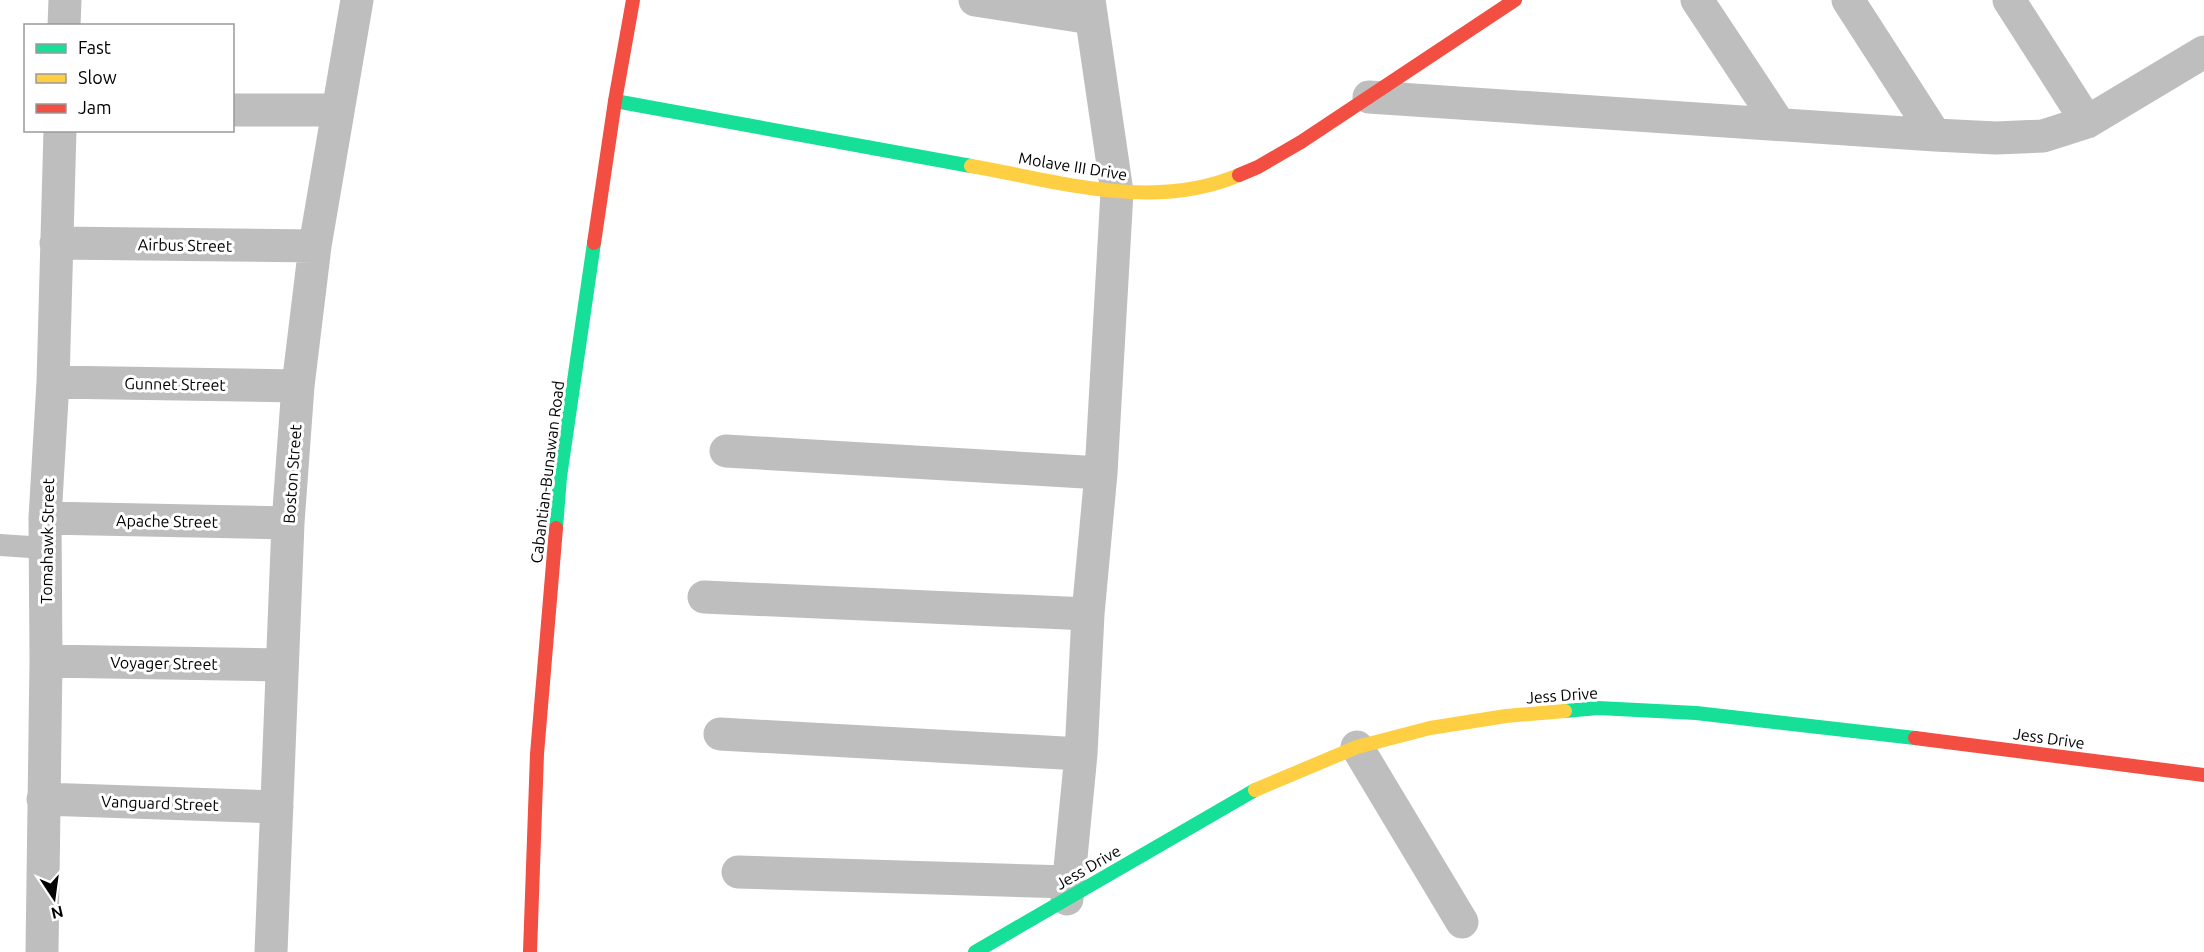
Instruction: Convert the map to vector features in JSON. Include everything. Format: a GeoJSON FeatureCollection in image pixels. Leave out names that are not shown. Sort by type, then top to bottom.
{"type":"FeatureCollection","features":[{"type":"Feature","properties":{"kind":"street"},"geometry":{"type":"LineString","coordinates":[[64,24],[65,0]]}},
{"type":"Feature","properties":{"kind":"street","name":"Boston Street"},"geometry":{"type":"LineString","coordinates":[[272,952],[288,523],[298,386],[315,246],[357,0]]}},
{"type":"Feature","properties":{"kind":"street","name":"Cabantian-Bunawan Road"},"geometry":{"type":"LineString","coordinates":[[530,952],[537,754],[560,477],[615,100],[633,0]]}},
{"type":"Feature","properties":{"kind":"street"},"geometry":{"type":"LineString","coordinates":[[738,872],[1068,890],[1081,754],[1088,614],[1101,473],[1117,192],[1090,9],[975,0]]}},
{"type":"Feature","properties":{"kind":"street","name":"Molave III Drive"},"geometry":{"type":"LineString","coordinates":[[615,100],[1117,192],[1179,192],[1218,184],[1267,162],[1301,142],[1515,0]]}},
{"type":"Feature","properties":{"kind":"street"},"geometry":{"type":"LineString","coordinates":[[1696,0],[1779,124]]}},
{"type":"Feature","properties":{"kind":"street"},"geometry":{"type":"LineString","coordinates":[[1848,0],[1935,135]]}},
{"type":"Feature","properties":{"kind":"street"},"geometry":{"type":"LineString","coordinates":[[2009,0],[2087,122]]}},
{"type":"Feature","properties":{"kind":"street"},"geometry":{"type":"LineString","coordinates":[[1369,97],[1935,135],[1996,138],[2043,136],[2087,122],[2204,52]]}},
{"type":"Feature","properties":{"kind":"street"},"geometry":{"type":"LineString","coordinates":[[234,110],[338,110]]}},
{"type":"Feature","properties":{"kind":"street","name":"Tomahawk Street"},"geometry":{"type":"LineString","coordinates":[[42,952],[46,661],[45,533],[53,382],[60,132]]}},
{"type":"Feature","properties":{"kind":"street","name":"Airbus Street"},"geometry":{"type":"LineString","coordinates":[[56,243],[315,246]]}},
{"type":"Feature","properties":{"kind":"street","name":"Gunnet Street"},"geometry":{"type":"LineString","coordinates":[[53,382],[298,386]]}},
{"type":"Feature","properties":{"kind":"street"},"geometry":{"type":"LineString","coordinates":[[726,451],[1101,473]]}},
{"type":"Feature","properties":{"kind":"street","name":"Apache Street"},"geometry":{"type":"LineString","coordinates":[[45,533],[288,523]]}},
{"type":"Feature","properties":{"kind":"street"},"geometry":{"type":"LineString","coordinates":[[704,597],[1088,614]]}},
{"type":"Feature","properties":{"kind":"street","name":"Voyager Street"},"geometry":{"type":"LineString","coordinates":[[46,661],[282,665]]}},
{"type":"Feature","properties":{"kind":"street","name":"Jess Drive"},"geometry":{"type":"LineString","coordinates":[[975,952],[1068,890],[1262,786],[1357,747],[1430,728],[1506,716],[1598,708],[1696,713],[1934,740],[2204,775]]}},
{"type":"Feature","properties":{"kind":"street"},"geometry":{"type":"LineString","coordinates":[[720,734],[1081,754]]}},
{"type":"Feature","properties":{"kind":"street"},"geometry":{"type":"LineString","coordinates":[[1357,747],[1462,922]]}},
{"type":"Feature","properties":{"kind":"street","name":"Vanguard Street"},"geometry":{"type":"LineString","coordinates":[[44,799],[277,807]]}},
{"type":"Feature","properties":{"kind":"lane"},"geometry":{"type":"LineString","coordinates":[[0,545],[45,533]]}},
{"type":"Feature","properties":{"kind":"traffic: fast"},"geometry":{"type":"LineString","coordinates":[[615,101],[971,166]]}},
{"type":"Feature","properties":{"kind":"traffic: fast"},"geometry":{"type":"LineString","coordinates":[[556,528],[560,477],[594,243]]}},
{"type":"Feature","properties":{"kind":"traffic: fast"},"geometry":{"type":"LineString","coordinates":[[1565,711],[1598,708],[1696,713],[1915,738]]}},
{"type":"Feature","properties":{"kind":"traffic: fast"},"geometry":{"type":"LineString","coordinates":[[975,952],[1255,790]]}},
{"type":"Feature","properties":{"kind":"traffic: slow"},"geometry":{"type":"LineString","coordinates":[[971,166],[1071,185],[1139,192],[1173,191],[1206,186],[1239,175]]}},
{"type":"Feature","properties":{"kind":"traffic: slow"},"geometry":{"type":"LineString","coordinates":[[1255,790],[1357,747],[1430,728],[1506,716],[1565,711]]}},
{"type":"Feature","properties":{"kind":"traffic: jam"},"geometry":{"type":"LineString","coordinates":[[594,243],[633,0]]}},
{"type":"Feature","properties":{"kind":"traffic: jam"},"geometry":{"type":"LineString","coordinates":[[1239,175],[1258,167],[1301,142],[1515,0]]}},
{"type":"Feature","properties":{"kind":"traffic: jam"},"geometry":{"type":"LineString","coordinates":[[530,952],[537,754],[556,528]]}},
{"type":"Feature","properties":{"kind":"traffic: jam"},"geometry":{"type":"LineString","coordinates":[[1915,738],[2204,775]]}}]}
